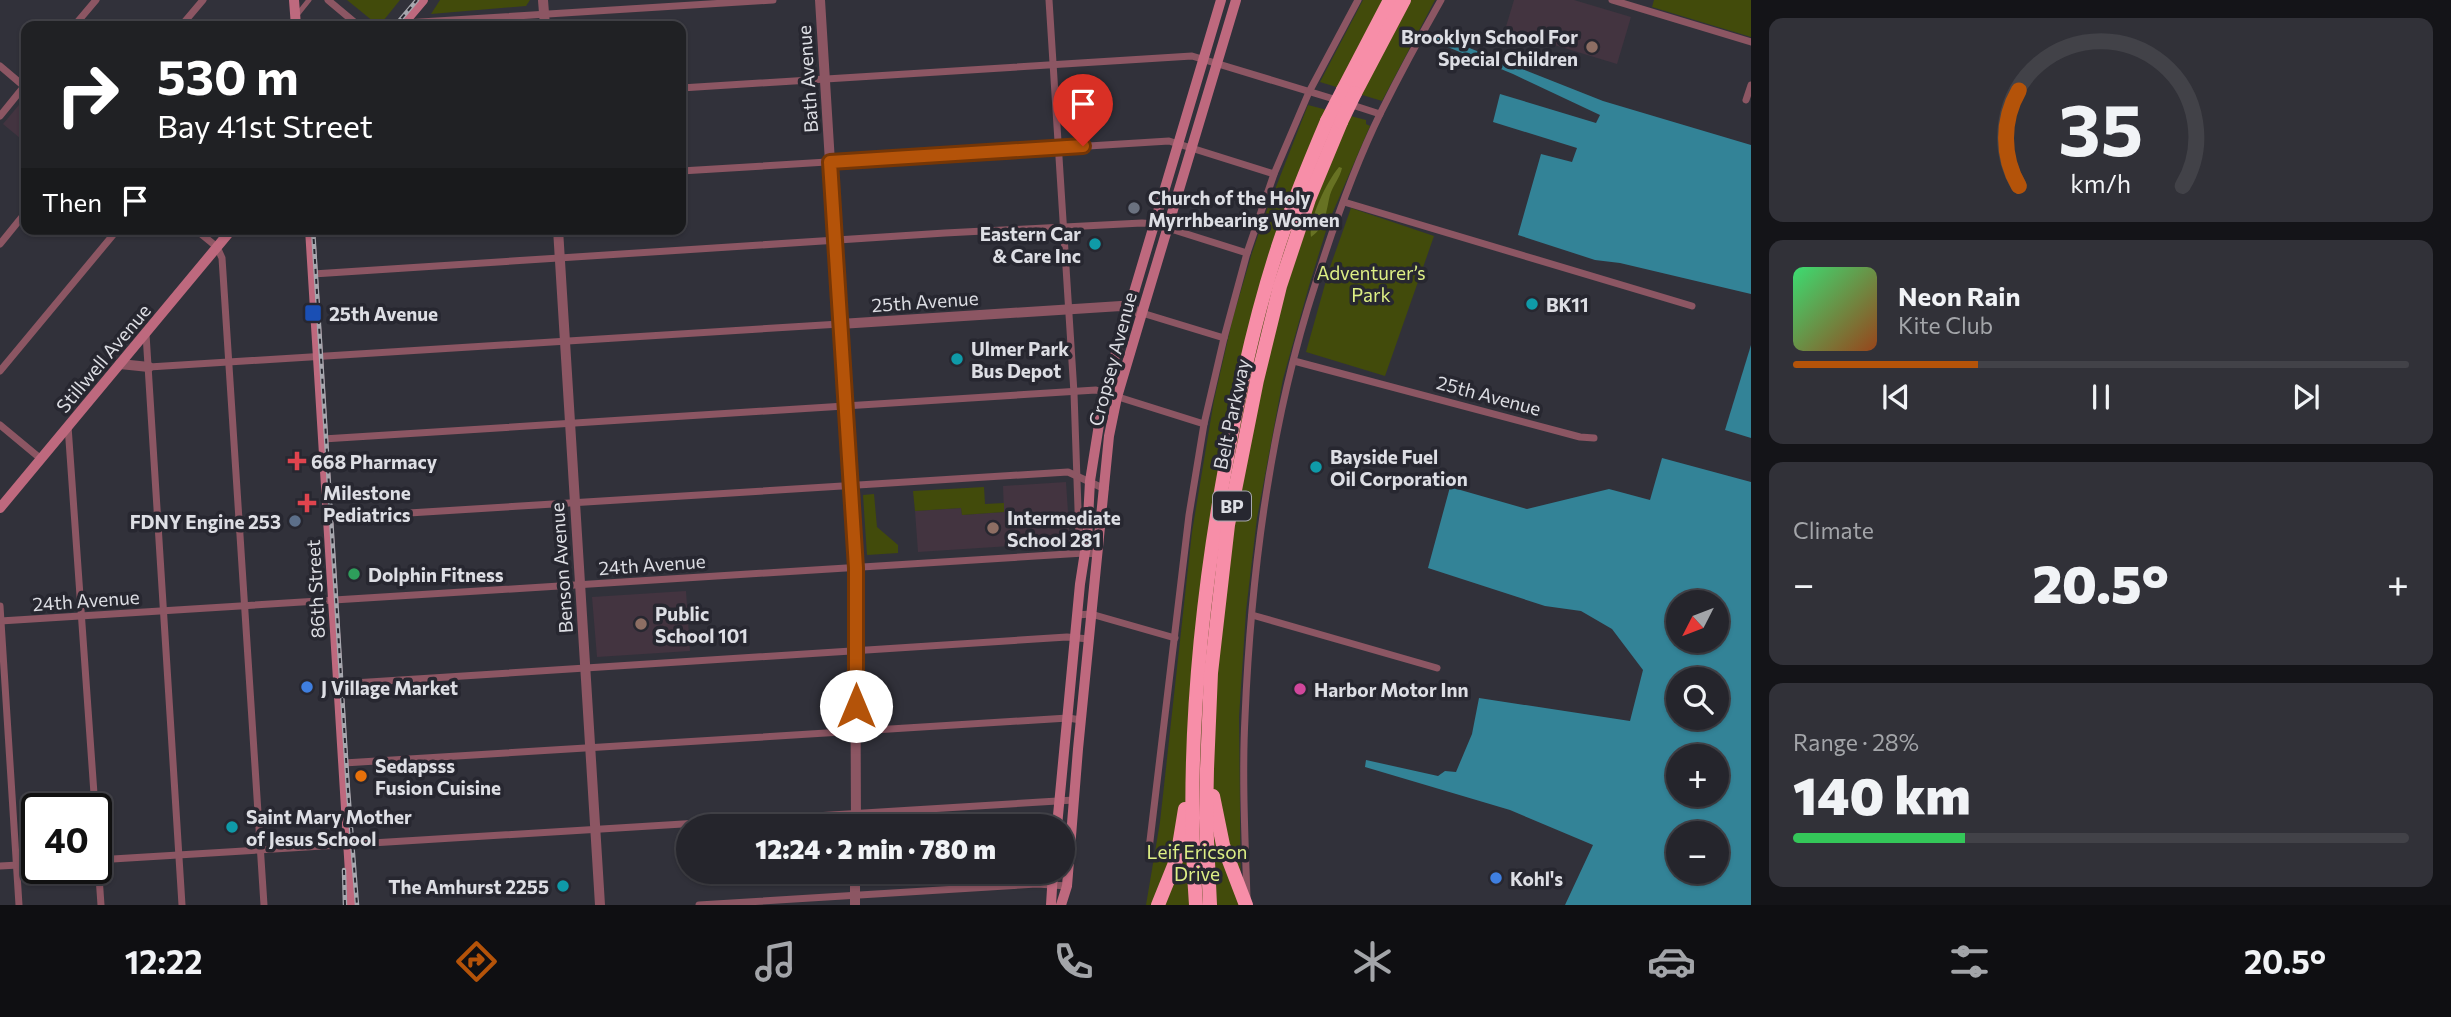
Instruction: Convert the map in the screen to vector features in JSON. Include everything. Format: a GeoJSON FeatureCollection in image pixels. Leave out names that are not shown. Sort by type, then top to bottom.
{"type":"FeatureCollection","features":[{"type":"Feature","properties":{"kind":"highway","name":"Belt Parkway"},"geometry":{"type":"LineString","coordinates":[[1196,905],[1192,816],[1194,717],[1208,578],[1231,434],[1256,324],[1279,243],[1390,0]]}},
{"type":"Feature","properties":{"kind":"highway","name":"Belt Parkway"},"geometry":{"type":"LineString","coordinates":[[1349,91],[1404,0]]}},
{"type":"Feature","properties":{"kind":"highway","name":"Belt Parkway"},"geometry":{"type":"LineString","coordinates":[[1210,905],[1206,818],[1211,673],[1230,513],[1257,380],[1291,252],[1334,121]]}},
{"type":"Feature","properties":{"kind":"highway"},"geometry":{"type":"LineString","coordinates":[[1158,905],[1177,858],[1182,834],[1194,717]]}},
{"type":"Feature","properties":{"kind":"highway"},"geometry":{"type":"LineString","coordinates":[[1210,725],[1213,801],[1217,821],[1223,845],[1247,905]]}},
{"type":"Feature","properties":{"kind":"main road"},"geometry":{"type":"LineString","coordinates":[[293,21],[294,0]]}},
{"type":"Feature","properties":{"kind":"main road"},"geometry":{"type":"LineString","coordinates":[[405,21],[423,0]]}},
{"type":"Feature","properties":{"kind":"main road","name":"Cropsey Avenue"},"geometry":{"type":"LineString","coordinates":[[1058,814],[1087,539],[1090,481],[1104,393],[1221,0]]}},
{"type":"Feature","properties":{"kind":"main road","name":"Cropsey Avenue"},"geometry":{"type":"LineString","coordinates":[[1061,905],[1067,886],[1109,436],[1117,397],[1236,0]]}},
{"type":"Feature","properties":{"kind":"main road","name":"Stillwell Avenue"},"geometry":{"type":"LineString","coordinates":[[0,508],[227,235]]}},
{"type":"Feature","properties":{"kind":"main road","name":"86th Street"},"geometry":{"type":"LineString","coordinates":[[310,235],[352,905]]}},
{"type":"Feature","properties":{"kind":"main road"},"geometry":{"type":"LineString","coordinates":[[1051,905],[1052,884]]}},
{"type":"Feature","properties":{"kind":"street"},"geometry":{"type":"LineString","coordinates":[[78,21],[96,0]]}},
{"type":"Feature","properties":{"kind":"street"},"geometry":{"type":"LineString","coordinates":[[185,21],[203,0]]}},
{"type":"Feature","properties":{"kind":"street"},"geometry":{"type":"LineString","coordinates":[[294,21],[309,0]]}},
{"type":"Feature","properties":{"kind":"street"},"geometry":{"type":"LineString","coordinates":[[328,0],[353,21]]}},
{"type":"Feature","properties":{"kind":"street"},"geometry":{"type":"LineString","coordinates":[[543,0],[545,21]]}},
{"type":"Feature","properties":{"kind":"street"},"geometry":{"type":"LineString","coordinates":[[454,21],[773,0]]}},
{"type":"Feature","properties":{"kind":"street","name":"Bath Avenue"},"geometry":{"type":"LineString","coordinates":[[820,0],[856,568],[856,812]]}},
{"type":"Feature","properties":{"kind":"street"},"geometry":{"type":"LineString","coordinates":[[1049,0],[1074,393],[1075,475],[1079,538],[1084,553]]}},
{"type":"Feature","properties":{"kind":"street"},"geometry":{"type":"LineString","coordinates":[[1149,849],[1189,515],[1224,338],[1247,253],[1274,174],[1309,92],[1358,0]]}},
{"type":"Feature","properties":{"kind":"street"},"geometry":{"type":"LineString","coordinates":[[1247,905],[1245,727],[1252,615],[1276,440],[1314,286],[1344,202],[1380,114],[1441,0]]}},
{"type":"Feature","properties":{"kind":"street"},"geometry":{"type":"LineString","coordinates":[[1612,0],[1751,43]]}},
{"type":"Feature","properties":{"kind":"street"},"geometry":{"type":"LineString","coordinates":[[686,89],[1192,56],[1380,114]]}},
{"type":"Feature","properties":{"kind":"street"},"geometry":{"type":"LineString","coordinates":[[0,66],[21,82]]}},
{"type":"Feature","properties":{"kind":"street"},"geometry":{"type":"LineString","coordinates":[[1746,100],[1751,85]]}},
{"type":"Feature","properties":{"kind":"street"},"geometry":{"type":"LineString","coordinates":[[0,116],[21,92]]}},
{"type":"Feature","properties":{"kind":"street"},"geometry":{"type":"LineString","coordinates":[[686,171],[1169,141],[1274,174]]}},
{"type":"Feature","properties":{"kind":"street"},"geometry":{"type":"LineString","coordinates":[[1344,202],[1692,306]]}},
{"type":"Feature","properties":{"kind":"street"},"geometry":{"type":"LineString","coordinates":[[0,244],[21,218]]}},
{"type":"Feature","properties":{"kind":"street"},"geometry":{"type":"LineString","coordinates":[[313,274],[1142,223],[1155,224],[1247,253]]}},
{"type":"Feature","properties":{"kind":"street"},"geometry":{"type":"LineString","coordinates":[[0,371],[113,235]]}},
{"type":"Feature","properties":{"kind":"street"},"geometry":{"type":"LineString","coordinates":[[202,235],[217,247],[222,258],[264,905]]}},
{"type":"Feature","properties":{"kind":"street","name":"Benson Avenue"},"geometry":{"type":"LineString","coordinates":[[558,235],[600,905]]}},
{"type":"Feature","properties":{"kind":"street","name":"25th Avenue"},"geometry":{"type":"LineString","coordinates":[[120,364],[149,367],[1121,306],[1224,338]]}},
{"type":"Feature","properties":{"kind":"street"},"geometry":{"type":"LineString","coordinates":[[146,333],[182,905]]}},
{"type":"Feature","properties":{"kind":"street","name":"25th Avenue"},"geometry":{"type":"LineString","coordinates":[[1294,361],[1580,437],[1594,438]]}},
{"type":"Feature","properties":{"kind":"street"},"geometry":{"type":"LineString","coordinates":[[323,439],[1096,390],[1205,424]]}},
{"type":"Feature","properties":{"kind":"street"},"geometry":{"type":"LineString","coordinates":[[0,425],[41,459]]}},
{"type":"Feature","properties":{"kind":"street"},"geometry":{"type":"LineString","coordinates":[[68,426],[94,793]]}},
{"type":"Feature","properties":{"kind":"street"},"geometry":{"type":"LineString","coordinates":[[328,518],[1068,472],[1105,489]]}},
{"type":"Feature","properties":{"kind":"street","name":"24th Avenue"},"geometry":{"type":"LineString","coordinates":[[1,621],[1097,554]]}},
{"type":"Feature","properties":{"kind":"street"},"geometry":{"type":"LineString","coordinates":[[0,606],[19,905]]}},
{"type":"Feature","properties":{"kind":"street"},"geometry":{"type":"LineString","coordinates":[[1077,615],[1091,614],[1175,638]]}},
{"type":"Feature","properties":{"kind":"street"},"geometry":{"type":"LineString","coordinates":[[1252,615],[1437,668]]}},
{"type":"Feature","properties":{"kind":"street"},"geometry":{"type":"LineString","coordinates":[[338,684],[856,650],[1089,639]]}},
{"type":"Feature","properties":{"kind":"street"},"geometry":{"type":"LineString","coordinates":[[344,762],[856,730],[1068,718],[1081,720]]}},
{"type":"Feature","properties":{"kind":"street"},"geometry":{"type":"LineString","coordinates":[[112,859],[1073,800]]}},
{"type":"Feature","properties":{"kind":"street"},"geometry":{"type":"LineString","coordinates":[[0,866],[21,865]]}},
{"type":"Feature","properties":{"kind":"street"},"geometry":{"type":"LineString","coordinates":[[99,884],[101,905]]}},
{"type":"Feature","properties":{"kind":"street"},"geometry":{"type":"LineString","coordinates":[[699,905],[855,900],[1052,884],[1067,886]]}},
{"type":"Feature","properties":{"kind":"shaded area","name":"Brooklyn School For Special Children"},"geometry":{"type":"Polygon","coordinates":[[[1514,0],[1574,0],[1631,17],[1617,64],[1505,30],[1514,0]]]}},
{"type":"Feature","properties":{"kind":"shaded area"},"geometry":{"type":"Polygon","coordinates":[[[21,103],[21,139],[3,124],[21,103]]]}},
{"type":"Feature","properties":{"kind":"shaded area","name":"Intermediate School 281"},"geometry":{"type":"Polygon","coordinates":[[[1066,482],[1070,542],[918,552],[915,511],[961,508],[962,515],[1004,512],[1003,486],[1066,482]]]}},
{"type":"Feature","properties":{"kind":"shaded area","name":"Public School 101"},"geometry":{"type":"Polygon","coordinates":[[[686,591],[690,651],[597,657],[592,597],[686,591]]]}},
{"type":"Feature","properties":{"kind":"green space"},"geometry":{"type":"Polygon","coordinates":[[[347,0],[400,0],[383,21],[373,21],[347,0]]]}},
{"type":"Feature","properties":{"kind":"green space"},"geometry":{"type":"Polygon","coordinates":[[[440,0],[530,0],[526,6],[431,14],[440,0]]]}},
{"type":"Feature","properties":{"kind":"green space"},"geometry":{"type":"Polygon","coordinates":[[[1363,0],[1435,0],[1382,101],[1320,82],[1363,0]]]}},
{"type":"Feature","properties":{"kind":"green space"},"geometry":{"type":"Polygon","coordinates":[[[1654,0],[1751,0],[1751,37],[1652,7],[1654,0]]]}},
{"type":"Feature","properties":{"kind":"green space","name":"Leif Ericson Drive"},"geometry":{"type":"Polygon","coordinates":[[[1308,105],[1366,120],[1366,124],[1370,126],[1329,221],[1309,286],[1283,379],[1257,518],[1246,611],[1239,717],[1241,905],[1146,905],[1160,822],[1192,532],[1214,400],[1232,321],[1252,253],[1308,105]]]}},
{"type":"Feature","properties":{"kind":"green space"},"geometry":{"type":"Polygon","coordinates":[[[1339,167],[1342,168],[1341,172],[1330,195],[1323,224],[1311,237],[1312,221],[1319,201],[1339,167]]]}},
{"type":"Feature","properties":{"kind":"green space","name":"Adventurer’s Park"},"geometry":{"type":"Polygon","coordinates":[[[1351,208],[1434,236],[1385,376],[1306,352],[1329,270],[1351,208]]]}},
{"type":"Feature","properties":{"kind":"green space"},"geometry":{"type":"Polygon","coordinates":[[[984,487],[985,504],[1004,503],[1004,512],[962,515],[961,508],[915,511],[913,491],[984,487]]]}},
{"type":"Feature","properties":{"kind":"green space"},"geometry":{"type":"Polygon","coordinates":[[[874,494],[877,527],[898,545],[898,553],[867,555],[863,495],[874,494]]]}},
{"type":"Feature","properties":{"kind":"water"},"geometry":{"type":"Polygon","coordinates":[[[1434,34],[1603,101],[1751,145],[1751,294],[1620,263],[1595,260],[1518,235],[1541,154],[1572,162],[1577,148],[1493,122],[1500,94],[1596,123],[1600,115],[1513,74],[1438,43],[1434,34]]]}},
{"type":"Feature","properties":{"kind":"water"},"geometry":{"type":"Polygon","coordinates":[[[1751,345],[1751,438],[1725,430],[1751,345]]]}},
{"type":"Feature","properties":{"kind":"water"},"geometry":{"type":"Polygon","coordinates":[[[1662,458],[1751,482],[1751,905],[1565,905],[1593,845],[1510,810],[1365,767],[1366,760],[1438,776],[1445,771],[1456,772],[1472,734],[1479,698],[1630,721],[1643,670],[1612,629],[1581,611],[1545,606],[1428,568],[1450,487],[1527,509],[1609,489],[1650,500],[1662,458]]]}},
{"type":"Feature","properties":{"kind":"railway"},"geometry":{"type":"LineString","coordinates":[[399,21],[417,0]]}},
{"type":"Feature","properties":{"kind":"railway"},"geometry":{"type":"LineString","coordinates":[[313,235],[357,905]]}},
{"type":"Feature","properties":{"kind":"railway"},"geometry":{"type":"LineString","coordinates":[[344,870],[345,905]]}},
{"type":"Feature","properties":{"kind":"place","name":"Brooklyn School For Special Children"},"geometry":{"type":"Point","coordinates":[1592,47]}},
{"type":"Feature","properties":{"kind":"place","name":"Church of the Holy Myrrhbearing Women"},"geometry":{"type":"Point","coordinates":[1134,208]}},
{"type":"Feature","properties":{"kind":"place","name":"Eastern Car & Care Inc"},"geometry":{"type":"Point","coordinates":[1095,244]}},
{"type":"Feature","properties":{"kind":"place","name":"BK11"},"geometry":{"type":"Point","coordinates":[1532,304]}},
{"type":"Feature","properties":{"kind":"place","name":"25th Avenue"},"geometry":{"type":"Point","coordinates":[313,313]}},
{"type":"Feature","properties":{"kind":"place","name":"Ulmer Park Bus Depot"},"geometry":{"type":"Point","coordinates":[957,359]}},
{"type":"Feature","properties":{"kind":"place","name":"668 Pharmacy"},"geometry":{"type":"Point","coordinates":[297,461]}},
{"type":"Feature","properties":{"kind":"place","name":"Bayside Fuel Oil Corporation"},"geometry":{"type":"Point","coordinates":[1316,467]}},
{"type":"Feature","properties":{"kind":"place","name":"Milestone Pediatrics"},"geometry":{"type":"Point","coordinates":[307,503]}},
{"type":"Feature","properties":{"kind":"place","name":"FDNY Engine 253"},"geometry":{"type":"Point","coordinates":[295,521]}},
{"type":"Feature","properties":{"kind":"place","name":"Intermediate School 281"},"geometry":{"type":"Point","coordinates":[993,528]}},
{"type":"Feature","properties":{"kind":"place","name":"Dolphin Fitness"},"geometry":{"type":"Point","coordinates":[354,574]}},
{"type":"Feature","properties":{"kind":"place","name":"Public School 101"},"geometry":{"type":"Point","coordinates":[641,624]}},
{"type":"Feature","properties":{"kind":"place","name":"J Village Market"},"geometry":{"type":"Point","coordinates":[307,687]}},
{"type":"Feature","properties":{"kind":"place","name":"Harbor Motor Inn"},"geometry":{"type":"Point","coordinates":[1300,689]}},
{"type":"Feature","properties":{"kind":"place","name":"Sedapsss Fusion Cuisine"},"geometry":{"type":"Point","coordinates":[361,776]}},
{"type":"Feature","properties":{"kind":"place","name":"Saint Mary Mother of Jesus School"},"geometry":{"type":"Point","coordinates":[232,827]}},
{"type":"Feature","properties":{"kind":"place","name":"Kohl's"},"geometry":{"type":"Point","coordinates":[1496,878]}},
{"type":"Feature","properties":{"kind":"place","name":"The Amhurst 2255"},"geometry":{"type":"Point","coordinates":[563,886]}},
{"type":"Feature","properties":{"kind":"route"},"geometry":{"type":"LineString","coordinates":[[856,706],[856,568],[830,162],[1083,146]]}}]}
